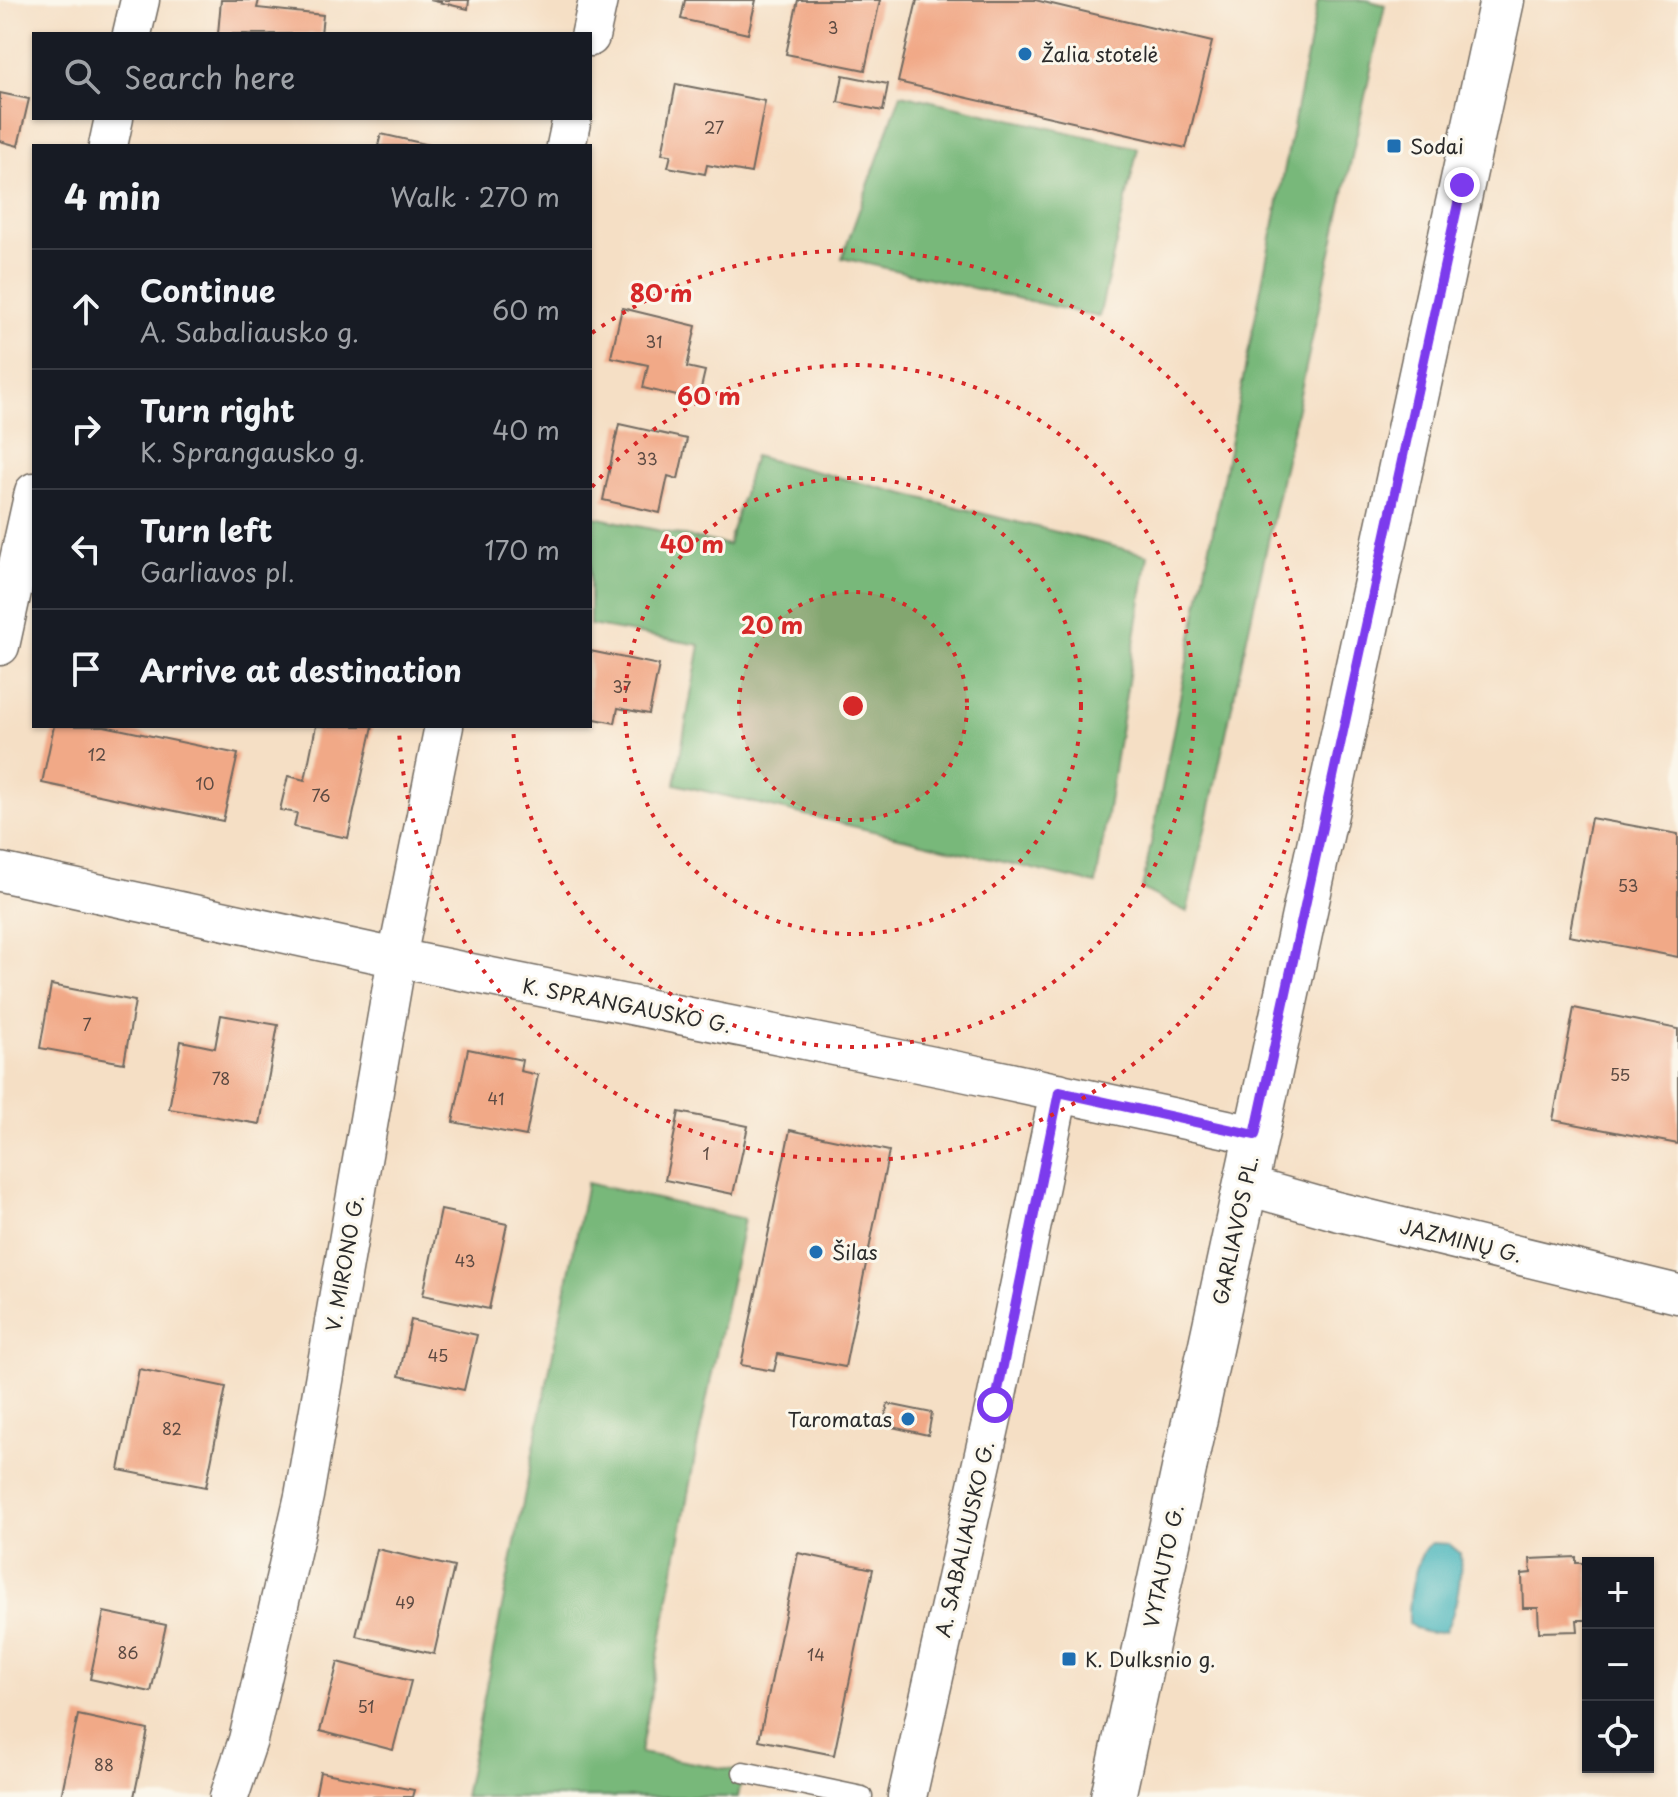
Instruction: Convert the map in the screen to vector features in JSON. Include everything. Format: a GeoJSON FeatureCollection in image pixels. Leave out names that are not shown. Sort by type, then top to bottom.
{"type":"FeatureCollection","features":[{"type":"Feature","properties":{"kind":"main road","name":"GARLIAVOS PL."},"geometry":{"type":"LineString","coordinates":[[1192,1429],[1502,0]]}},
{"type":"Feature","properties":{"kind":"main road","name":"VYTAUTO G."},"geometry":{"type":"LineString","coordinates":[[1113,1797],[1192,1429]]}},
{"type":"Feature","properties":{"kind":"street"},"geometry":{"type":"LineString","coordinates":[[132,32],[140,0]]}},
{"type":"Feature","properties":{"kind":"street"},"geometry":{"type":"LineString","coordinates":[[591,32],[598,0]]}},
{"type":"Feature","properties":{"kind":"street"},"geometry":{"type":"LineString","coordinates":[[108,144],[114,120]]}},
{"type":"Feature","properties":{"kind":"street"},"geometry":{"type":"LineString","coordinates":[[566,144],[572,120]]}},
{"type":"Feature","properties":{"kind":"street"},"geometry":{"type":"LineString","coordinates":[[0,646],[32,501]]}},
{"type":"Feature","properties":{"kind":"street","name":"V. MIRONO G."},"geometry":{"type":"LineString","coordinates":[[229,1797],[248,1740],[304,1496],[397,958],[444,728]]}},
{"type":"Feature","properties":{"kind":"street","name":"K. SPRANGAUSKO G."},"geometry":{"type":"LineString","coordinates":[[0,872],[397,958],[1059,1092],[1255,1135]]}},
{"type":"Feature","properties":{"kind":"street","name":"A. SABALIAUSKO G."},"geometry":{"type":"LineString","coordinates":[[907,1797],[995,1405],[1059,1092]]}},
{"type":"Feature","properties":{"kind":"street","name":"JAZMINŲ G."},"geometry":{"type":"LineString","coordinates":[[1244,1185],[1336,1211],[1678,1294]]}},
{"type":"Feature","properties":{"kind":"lane"},"geometry":{"type":"LineString","coordinates":[[743,1772],[862,1797]]}},
{"type":"Feature","properties":{"kind":"green space"},"geometry":{"type":"Polygon","coordinates":[[[1318,0],[1366,0],[1385,5],[1187,912],[1142,889],[1318,0]]]}},
{"type":"Feature","properties":{"kind":"green space"},"geometry":{"type":"Polygon","coordinates":[[[901,94],[1138,148],[1099,317],[842,258],[901,94]]]}},
{"type":"Feature","properties":{"kind":"green space"},"geometry":{"type":"Polygon","coordinates":[[[754,456],[1148,555],[1096,884],[675,784],[700,645],[592,625],[592,516],[728,545],[754,456]]]}},
{"type":"Feature","properties":{"kind":"green space"},"geometry":{"type":"Polygon","coordinates":[[[587,1183],[744,1219],[696,1451],[640,1753],[743,1772],[738,1797],[464,1797],[587,1183]]]}},
{"type":"Feature","properties":{"kind":"water"},"geometry":{"type":"Polygon","coordinates":[[[1432,1543],[1449,1544],[1460,1553],[1460,1562],[1458,1593],[1449,1623],[1445,1631],[1430,1633],[1409,1624],[1409,1615],[1417,1568],[1432,1543]]]}},
{"type":"Feature","properties":{"kind":"building"},"geometry":{"type":"Polygon","coordinates":[[[221,0],[259,0],[257,8],[323,15],[321,32],[218,32],[221,0]]]}},
{"type":"Feature","properties":{"kind":"building"},"geometry":{"type":"Polygon","coordinates":[[[430,0],[469,0],[468,9],[430,0]]]}},
{"type":"Feature","properties":{"kind":"building"},"geometry":{"type":"Polygon","coordinates":[[[685,0],[756,0],[748,34],[681,19],[685,0]]]}},
{"type":"Feature","properties":{"kind":"building"},"geometry":{"type":"Polygon","coordinates":[[[798,0],[880,0],[865,70],[786,54],[798,0]]]}},
{"type":"Feature","properties":{"kind":"building","name":"Žalia stotelė"},"geometry":{"type":"Polygon","coordinates":[[[917,0],[1035,0],[1212,42],[1186,148],[898,82],[917,0]]]}},
{"type":"Feature","properties":{"kind":"building"},"geometry":{"type":"Polygon","coordinates":[[[843,75],[888,84],[883,111],[838,102],[843,75]]]}},
{"type":"Feature","properties":{"kind":"building"},"geometry":{"type":"Polygon","coordinates":[[[676,84],[765,101],[751,173],[707,165],[705,174],[668,167],[671,155],[662,154],[676,84]]]}},
{"type":"Feature","properties":{"kind":"building"},"geometry":{"type":"Polygon","coordinates":[[[0,93],[29,99],[18,146],[0,141],[0,93]]]}},
{"type":"Feature","properties":{"kind":"building"},"geometry":{"type":"Polygon","coordinates":[[[381,134],[426,144],[378,144],[381,134]]]}},
{"type":"Feature","properties":{"kind":"building"},"geometry":{"type":"Polygon","coordinates":[[[622,308],[696,326],[687,367],[705,371],[698,401],[643,388],[648,365],[611,357],[622,308]]]}},
{"type":"Feature","properties":{"kind":"building"},"geometry":{"type":"Polygon","coordinates":[[[619,424],[687,439],[678,479],[668,476],[660,513],[603,500],[619,424]]]}},
{"type":"Feature","properties":{"kind":"building"},"geometry":{"type":"Polygon","coordinates":[[[592,651],[659,665],[649,714],[618,708],[615,723],[592,718],[592,651]]]}},
{"type":"Feature","properties":{"kind":"building"},"geometry":{"type":"Polygon","coordinates":[[[54,728],[114,728],[238,754],[223,821],[42,783],[54,728]]]}},
{"type":"Feature","properties":{"kind":"building"},"geometry":{"type":"Polygon","coordinates":[[[316,728],[373,728],[348,838],[294,827],[297,813],[280,810],[288,776],[305,780],[316,728]]]}},
{"type":"Feature","properties":{"kind":"building"},"geometry":{"type":"Polygon","coordinates":[[[1591,818],[1678,834],[1678,957],[1569,936],[1591,818]]]}},
{"type":"Feature","properties":{"kind":"building"},"geometry":{"type":"Polygon","coordinates":[[[51,985],[135,1001],[124,1063],[40,1048],[51,985]]]}},
{"type":"Feature","properties":{"kind":"building"},"geometry":{"type":"Polygon","coordinates":[[[1574,1008],[1678,1029],[1678,1144],[1553,1120],[1574,1008]]]}},
{"type":"Feature","properties":{"kind":"building"},"geometry":{"type":"Polygon","coordinates":[[[221,1015],[278,1025],[260,1124],[169,1109],[181,1041],[215,1048],[221,1015]]]}},
{"type":"Feature","properties":{"kind":"building"},"geometry":{"type":"Polygon","coordinates":[[[468,1049],[522,1060],[520,1071],[538,1075],[526,1136],[453,1122],[468,1049]]]}},
{"type":"Feature","properties":{"kind":"building"},"geometry":{"type":"Polygon","coordinates":[[[679,1112],[748,1126],[733,1194],[665,1180],[679,1112]]]}},
{"type":"Feature","properties":{"kind":"building","name":"Šilas"},"geometry":{"type":"Polygon","coordinates":[[[790,1130],[889,1151],[845,1367],[778,1354],[774,1371],[741,1365],[790,1130]]]}},
{"type":"Feature","properties":{"kind":"building"},"geometry":{"type":"Polygon","coordinates":[[[441,1210],[507,1224],[489,1309],[423,1295],[441,1210]]]}},
{"type":"Feature","properties":{"kind":"building"},"geometry":{"type":"Polygon","coordinates":[[[411,1320],[477,1335],[464,1390],[399,1376],[411,1320]]]}},
{"type":"Feature","properties":{"kind":"building"},"geometry":{"type":"Polygon","coordinates":[[[139,1369],[226,1387],[206,1487],[119,1470],[139,1369]]]}},
{"type":"Feature","properties":{"kind":"building","name":"Taromatas"},"geometry":{"type":"Polygon","coordinates":[[[888,1404],[932,1413],[928,1435],[883,1425],[888,1404]]]}},
{"type":"Feature","properties":{"kind":"building"},"geometry":{"type":"Polygon","coordinates":[[[377,1549],[454,1567],[434,1654],[356,1636],[377,1549]]]}},
{"type":"Feature","properties":{"kind":"building"},"geometry":{"type":"Polygon","coordinates":[[[798,1553],[873,1569],[834,1755],[759,1740],[798,1553]]]}},
{"type":"Feature","properties":{"kind":"building"},"geometry":{"type":"Polygon","coordinates":[[[1576,1557],[1576,1563],[1582,1563],[1582,1620],[1577,1620],[1578,1631],[1539,1632],[1538,1608],[1523,1608],[1522,1574],[1531,1573],[1530,1559],[1576,1557]]]}},
{"type":"Feature","properties":{"kind":"building"},"geometry":{"type":"Polygon","coordinates":[[[104,1612],[166,1625],[151,1692],[90,1679],[104,1612]]]}},
{"type":"Feature","properties":{"kind":"building"},"geometry":{"type":"Polygon","coordinates":[[[338,1662],[411,1681],[393,1750],[320,1731],[338,1662]]]}},
{"type":"Feature","properties":{"kind":"building"},"geometry":{"type":"Polygon","coordinates":[[[78,1715],[148,1730],[134,1797],[61,1797],[78,1715]]]}},
{"type":"Feature","properties":{"kind":"building"},"geometry":{"type":"Polygon","coordinates":[[[320,1772],[414,1790],[412,1797],[315,1797],[320,1772]]]}},
{"type":"Feature","properties":{"kind":"place","name":"Žalia stotelė"},"geometry":{"type":"Point","coordinates":[1025,54]}},
{"type":"Feature","properties":{"kind":"place","name":"Sodai"},"geometry":{"type":"Point","coordinates":[1394,146]}},
{"type":"Feature","properties":{"kind":"place","name":"Šilas"},"geometry":{"type":"Point","coordinates":[816,1252]}},
{"type":"Feature","properties":{"kind":"place","name":"Taromatas"},"geometry":{"type":"Point","coordinates":[908,1419]}},
{"type":"Feature","properties":{"kind":"place","name":"K. Dulksnio g."},"geometry":{"type":"Point","coordinates":[1069,1659]}},
{"type":"Feature","properties":{"kind":"route"},"geometry":{"type":"LineString","coordinates":[[995,1405],[1059,1092],[1255,1135],[1462,185]]}}]}
